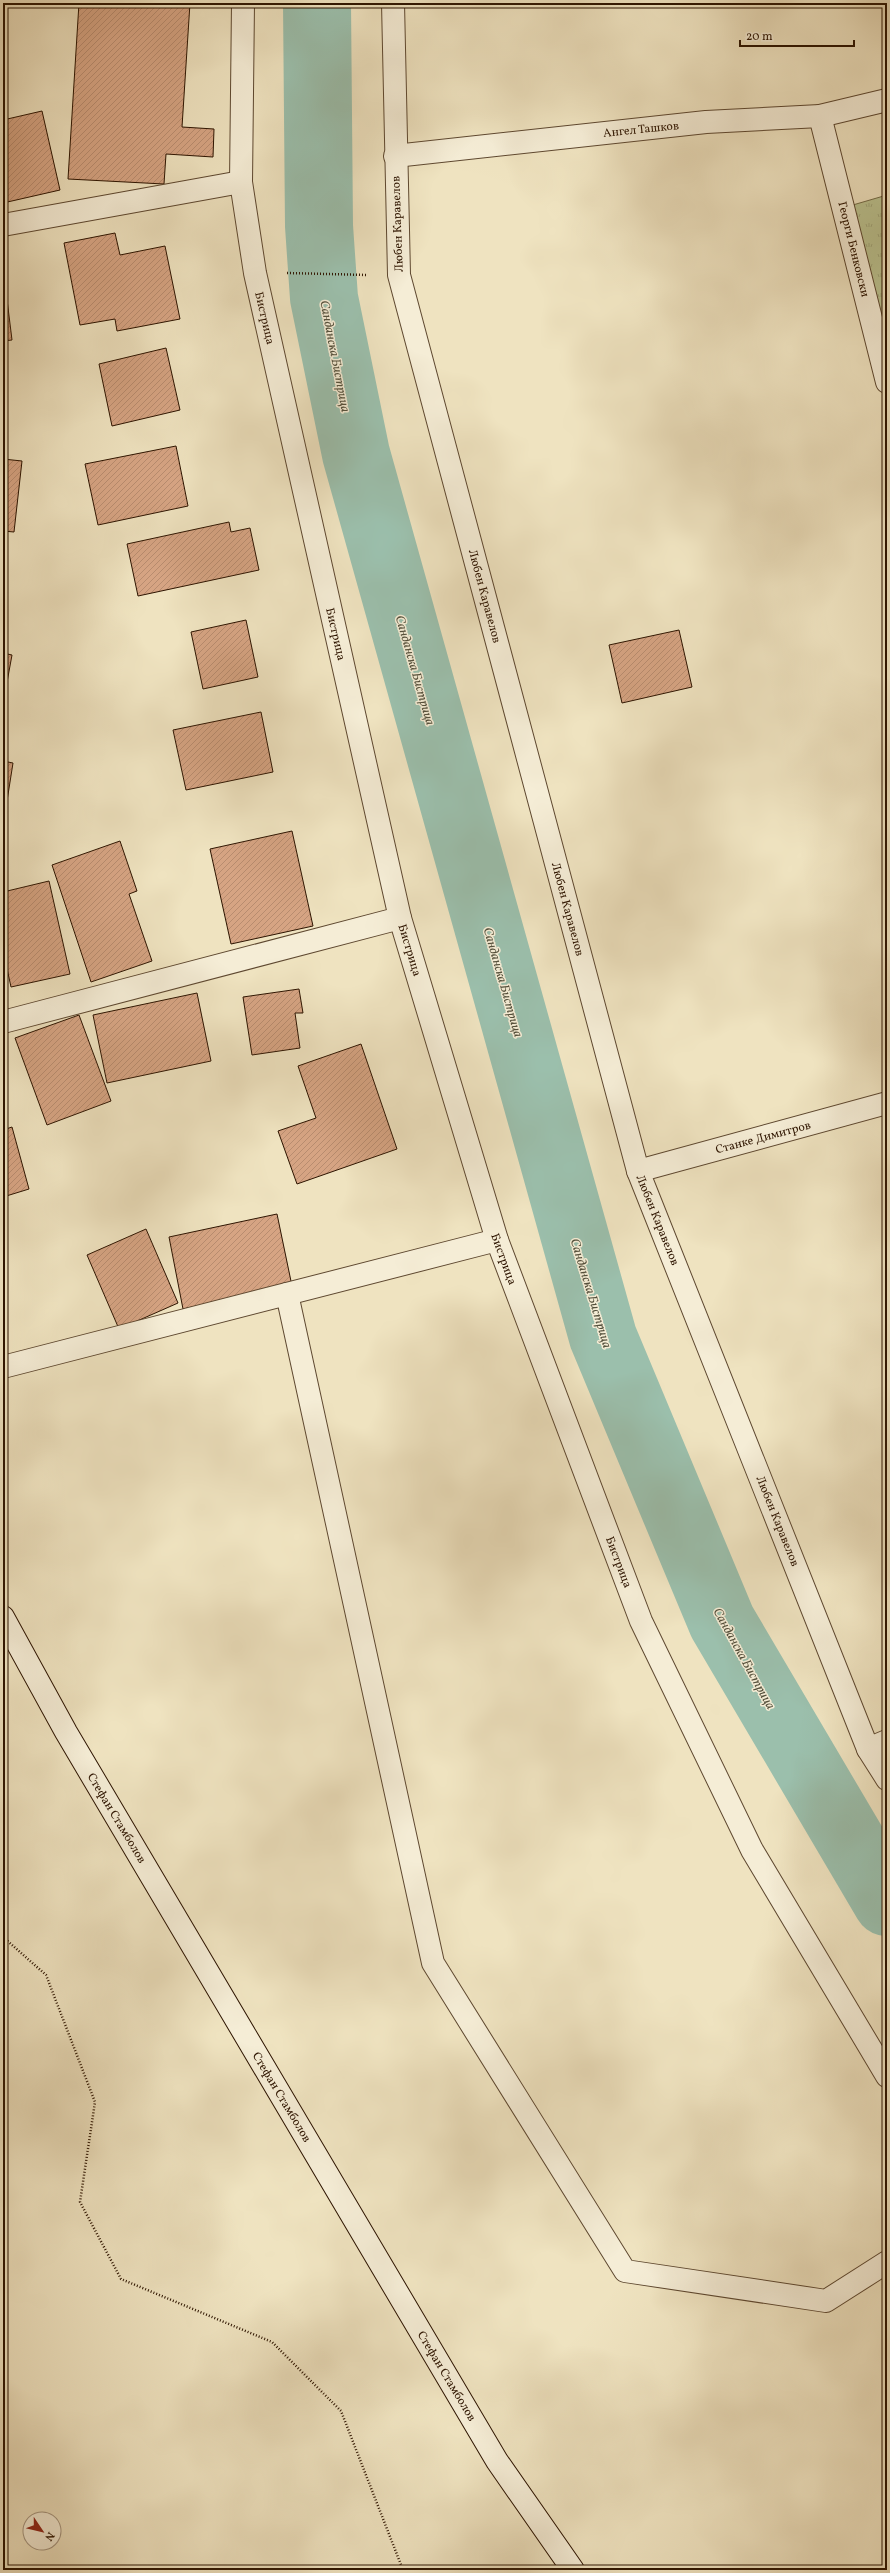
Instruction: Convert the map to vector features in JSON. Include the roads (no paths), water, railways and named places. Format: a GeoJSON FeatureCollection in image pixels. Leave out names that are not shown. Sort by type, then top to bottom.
{"type":"FeatureCollection","features":[{"type":"Feature","properties":{"kind":"street","name":"Бистрица"},"geometry":{"type":"LineString","coordinates":[[243,3],[241,182],[255,273],[400,918],[497,1240],[641,1621],[752,1850],[887,2076]]}},
{"type":"Feature","properties":{"kind":"street","name":"Любен Каравелов"},"geometry":{"type":"LineString","coordinates":[[393,3],[395,156],[399,275],[638,1171],[878,1745],[887,1780]]}},
{"type":"Feature","properties":{"kind":"street","name":"Ангел Ташков"},"geometry":{"type":"LineString","coordinates":[[395,156],[706,122],[820,116],[887,100]]}},
{"type":"Feature","properties":{"kind":"street","name":"Георги Бенковски"},"geometry":{"type":"LineString","coordinates":[[820,116],[887,382]]}},
{"type":"Feature","properties":{"kind":"street"},"geometry":{"type":"LineString","coordinates":[[3,225],[241,182]]}},
{"type":"Feature","properties":{"kind":"street"},"geometry":{"type":"LineString","coordinates":[[3,1022],[400,918]]}},
{"type":"Feature","properties":{"kind":"street","name":"Станке Димитров"},"geometry":{"type":"LineString","coordinates":[[638,1171],[887,1103]]}},
{"type":"Feature","properties":{"kind":"street"},"geometry":{"type":"LineString","coordinates":[[3,1367],[497,1240]]}},
{"type":"Feature","properties":{"kind":"street"},"geometry":{"type":"LineString","coordinates":[[287,1294],[433,1963],[625,2271],[826,2301],[887,2262]]}},
{"type":"Feature","properties":{"kind":"street","name":"Стефан Стамболов"},"geometry":{"type":"LineString","coordinates":[[3,1617],[66,1732],[489,2447],[573,2570]]}},
{"type":"Feature","properties":{"kind":"waterway","name":"Санданска Бистрица"},"geometry":{"type":"LineString","coordinates":[[317,3],[319,226],[324,298],[356,454],[603,1337],[722,1622],[887,1902]]}}]}
